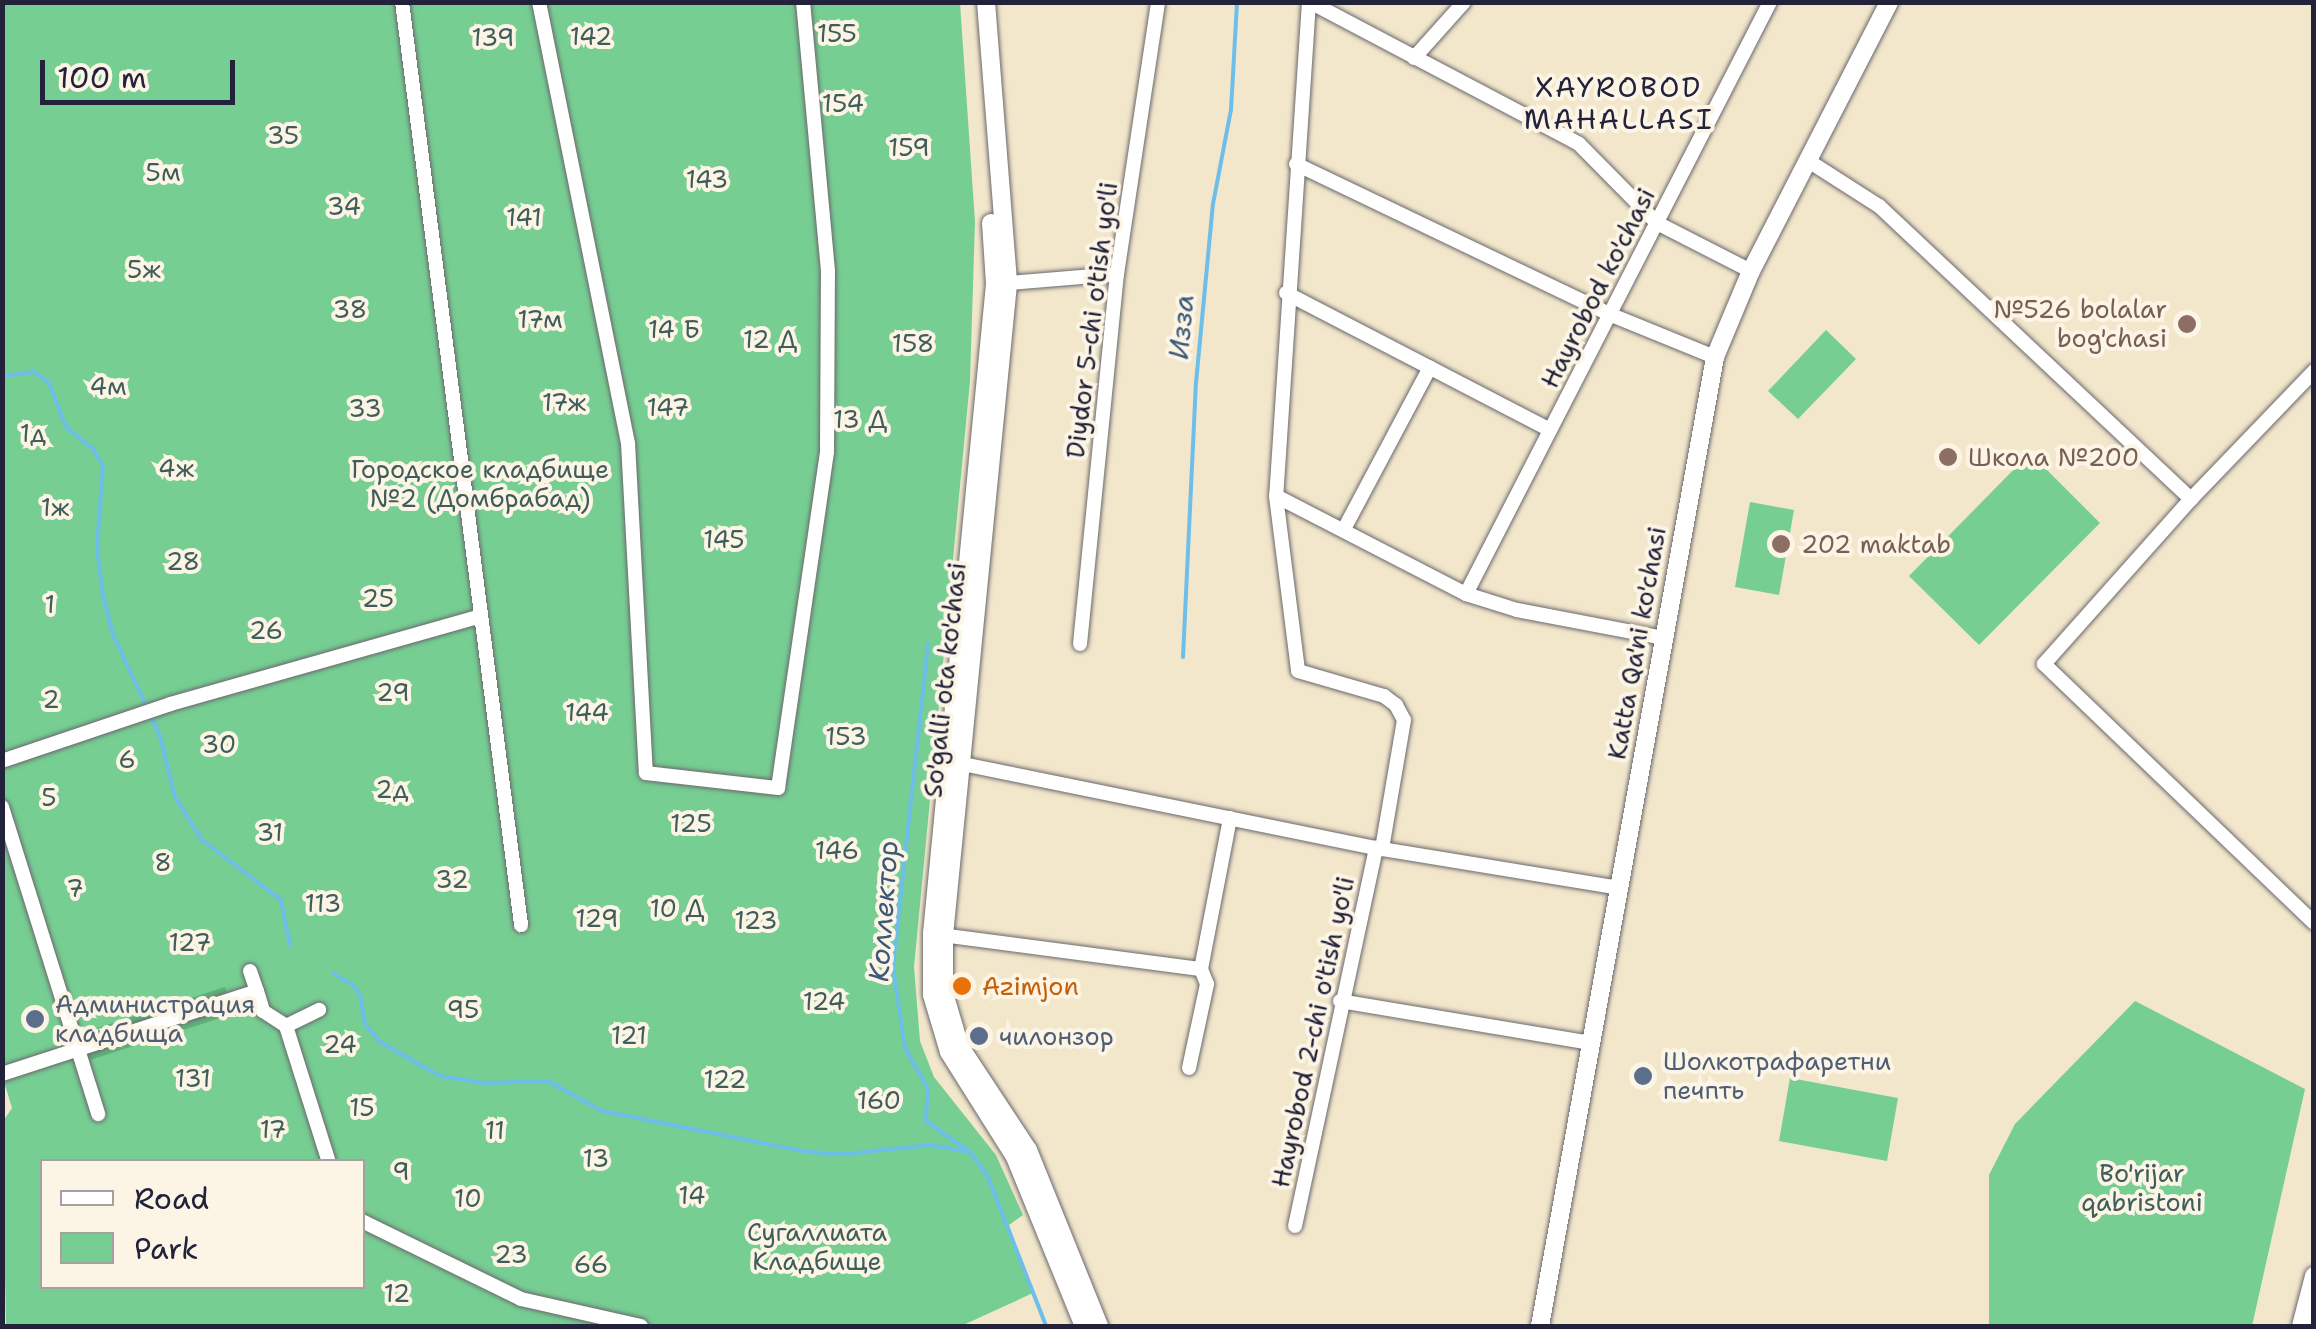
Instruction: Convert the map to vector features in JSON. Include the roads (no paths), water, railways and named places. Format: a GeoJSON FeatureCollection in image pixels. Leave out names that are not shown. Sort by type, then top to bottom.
{"type":"FeatureCollection","features":[{"type":"Feature","properties":{"kind":"main road","name":"So'galli ota ko'chasi"},"geometry":{"type":"LineString","coordinates":[[977,2],[1002,284]]}},
{"type":"Feature","properties":{"kind":"main road","name":"So'galli ota ko'chasi"},"geometry":{"type":"LineString","coordinates":[[986,2],[1002,284],[932,995],[941,1034],[1015,1157],[1084,1326]]}},
{"type":"Feature","properties":{"kind":"main road","name":"Katta Qa'ni ko'chasi"},"geometry":{"type":"LineString","coordinates":[[1540,1326],[1715,357],[1750,271],[1889,2]]}},
{"type":"Feature","properties":{"kind":"main road","name":"So'galli ota ko'chasi"},"geometry":{"type":"LineString","coordinates":[[938,934],[944,993],[960,1047],[1028,1150],[1099,1326]]}},
{"type":"Feature","properties":{"kind":"main road"},"geometry":{"type":"LineString","coordinates":[[2300,1326],[2314,1276]]}},
{"type":"Feature","properties":{"kind":"street"},"geometry":{"type":"LineString","coordinates":[[402,2],[521,925]]}},
{"type":"Feature","properties":{"kind":"street"},"geometry":{"type":"LineString","coordinates":[[540,2],[628,442],[646,773],[778,788],[828,452],[828,271],[803,2]]}},
{"type":"Feature","properties":{"kind":"street","name":"Diydor 5-chi o'tish yo'li"},"geometry":{"type":"LineString","coordinates":[[1080,644],[1117,274],[1158,2]]}},
{"type":"Feature","properties":{"kind":"street"},"geometry":{"type":"LineString","coordinates":[[1379,848],[1404,720],[1396,705],[1384,696],[1298,671],[1276,496],[1286,293],[1310,2],[1579,144],[1657,223],[1750,271]]}},
{"type":"Feature","properties":{"kind":"street"},"geometry":{"type":"LineString","coordinates":[[1414,58],[1464,2]]}},
{"type":"Feature","properties":{"kind":"street","name":"Hayrobod ko'chasi"},"geometry":{"type":"LineString","coordinates":[[1466,594],[1770,2]]}},
{"type":"Feature","properties":{"kind":"street"},"geometry":{"type":"LineString","coordinates":[[1808,160],[1879,206],[2190,499]]}},
{"type":"Feature","properties":{"kind":"street"},"geometry":{"type":"LineString","coordinates":[[1296,164],[1609,314],[1715,357]]}},
{"type":"Feature","properties":{"kind":"street"},"geometry":{"type":"LineString","coordinates":[[1002,284],[1117,274]]}},
{"type":"Feature","properties":{"kind":"street"},"geometry":{"type":"LineString","coordinates":[[1286,293],[1550,430]]}},
{"type":"Feature","properties":{"kind":"street"},"geometry":{"type":"LineString","coordinates":[[1344,530],[1430,367]]}},
{"type":"Feature","properties":{"kind":"street"},"geometry":{"type":"LineString","coordinates":[[2314,371],[2190,499],[2044,664],[2314,923]]}},
{"type":"Feature","properties":{"kind":"street"},"geometry":{"type":"LineString","coordinates":[[1276,496],[1466,594],[1517,610],[1664,638]]}},
{"type":"Feature","properties":{"kind":"street"},"geometry":{"type":"LineString","coordinates":[[2,761],[170,704],[480,616]]}},
{"type":"Feature","properties":{"kind":"street","name":"Hayrobod 2-chi o'tish yo'li"},"geometry":{"type":"LineString","coordinates":[[956,763],[1379,848],[1620,888]]}},
{"type":"Feature","properties":{"kind":"street"},"geometry":{"type":"LineString","coordinates":[[2,807],[98,1114]]}},
{"type":"Feature","properties":{"kind":"street"},"geometry":{"type":"LineString","coordinates":[[1189,1068],[1206,984],[1201,969],[1230,818]]}},
{"type":"Feature","properties":{"kind":"street","name":"Hayrobod 2-chi o'tish yo'li"},"geometry":{"type":"LineString","coordinates":[[1295,1226],[1340,1001],[1379,848]]}},
{"type":"Feature","properties":{"kind":"street"},"geometry":{"type":"LineString","coordinates":[[938,934],[1201,969]]}},
{"type":"Feature","properties":{"kind":"street"},"geometry":{"type":"LineString","coordinates":[[250,972],[263,1011],[286,1026],[327,1159]]}},
{"type":"Feature","properties":{"kind":"street"},"geometry":{"type":"LineString","coordinates":[[2,1074],[257,992]]}},
{"type":"Feature","properties":{"kind":"street"},"geometry":{"type":"LineString","coordinates":[[1340,1001],[1592,1043]]}},
{"type":"Feature","properties":{"kind":"street"},"geometry":{"type":"LineString","coordinates":[[286,1026],[319,1010]]}},
{"type":"Feature","properties":{"kind":"street"},"geometry":{"type":"LineString","coordinates":[[365,1222],[521,1298],[641,1326]]}},
{"type":"Feature","properties":{"kind":"waterway","name":"Изза"},"geometry":{"type":"LineString","coordinates":[[1183,657],[1196,383],[1213,204],[1231,110],[1237,2]]}},
{"type":"Feature","properties":{"kind":"waterway","name":"Коллектор"},"geometry":{"type":"LineString","coordinates":[[2,376],[34,372],[49,383],[66,427],[93,449],[103,466],[97,547],[103,595],[112,632],[160,736],[175,797],[202,840],[281,900],[290,945]]}},
{"type":"Feature","properties":{"kind":"waterway","name":"Коллектор"},"geometry":{"type":"LineString","coordinates":[[928,644],[893,968],[905,1048],[928,1089],[926,1121],[970,1152],[988,1177],[1046,1326]]}},
{"type":"Feature","properties":{"kind":"waterway","name":"Коллектор"},"geometry":{"type":"LineString","coordinates":[[333,973],[353,985],[360,995],[365,1024],[380,1042],[440,1076],[484,1083],[548,1081],[602,1111],[808,1152],[845,1154],[930,1145],[965,1151]]}},
{"type":"Feature","properties":{"kind":"place","name":"№526 bolalar bog'chasi"},"geometry":{"type":"Point","coordinates":[2187,324]}},
{"type":"Feature","properties":{"kind":"place","name":"Школа №200"},"geometry":{"type":"Point","coordinates":[1948,457]}},
{"type":"Feature","properties":{"kind":"place","name":"202 maktab"},"geometry":{"type":"Point","coordinates":[1781,544]}},
{"type":"Feature","properties":{"kind":"place","name":"Azimjon"},"geometry":{"type":"Point","coordinates":[962,986]}},
{"type":"Feature","properties":{"kind":"place","name":"Администрация кладбища"},"geometry":{"type":"Point","coordinates":[35,1019]}},
{"type":"Feature","properties":{"kind":"place","name":"чилонзор"},"geometry":{"type":"Point","coordinates":[979,1036]}},
{"type":"Feature","properties":{"kind":"place","name":"Шолкотрафаретни печпть"},"geometry":{"type":"Point","coordinates":[1643,1076]}},
{"type":"Feature","properties":{"kind":"district","name":"XAYROBOD MAHALLASI"},"geometry":{"type":"Point","coordinates":[1619,103]}},
{"type":"Feature","properties":{"kind":"park label","name":"155"},"geometry":{"type":"Point","coordinates":[837,33]}},
{"type":"Feature","properties":{"kind":"park label","name":"142"},"geometry":{"type":"Point","coordinates":[591,36]}},
{"type":"Feature","properties":{"kind":"park label","name":"139"},"geometry":{"type":"Point","coordinates":[493,37]}},
{"type":"Feature","properties":{"kind":"park label","name":"154"},"geometry":{"type":"Point","coordinates":[843,103]}},
{"type":"Feature","properties":{"kind":"park label","name":"35"},"geometry":{"type":"Point","coordinates":[283,135]}},
{"type":"Feature","properties":{"kind":"park label","name":"159"},"geometry":{"type":"Point","coordinates":[909,147]}},
{"type":"Feature","properties":{"kind":"park label","name":"5м"},"geometry":{"type":"Point","coordinates":[163,172]}},
{"type":"Feature","properties":{"kind":"park label","name":"143"},"geometry":{"type":"Point","coordinates":[707,179]}},
{"type":"Feature","properties":{"kind":"park label","name":"34"},"geometry":{"type":"Point","coordinates":[344,206]}},
{"type":"Feature","properties":{"kind":"park label","name":"141"},"geometry":{"type":"Point","coordinates":[524,217]}},
{"type":"Feature","properties":{"kind":"park label","name":"5ж"},"geometry":{"type":"Point","coordinates":[144,269]}},
{"type":"Feature","properties":{"kind":"park label","name":"38"},"geometry":{"type":"Point","coordinates":[350,309]}},
{"type":"Feature","properties":{"kind":"park label","name":"17м"},"geometry":{"type":"Point","coordinates":[540,319]}},
{"type":"Feature","properties":{"kind":"park label","name":"14 Б"},"geometry":{"type":"Point","coordinates":[674,329]}},
{"type":"Feature","properties":{"kind":"park label","name":"12 Д"},"geometry":{"type":"Point","coordinates":[770,339]}},
{"type":"Feature","properties":{"kind":"park label","name":"158"},"geometry":{"type":"Point","coordinates":[913,343]}},
{"type":"Feature","properties":{"kind":"park label","name":"4м"},"geometry":{"type":"Point","coordinates":[108,386]}},
{"type":"Feature","properties":{"kind":"park label","name":"17ж"},"geometry":{"type":"Point","coordinates":[564,402]}},
{"type":"Feature","properties":{"kind":"park label","name":"147"},"geometry":{"type":"Point","coordinates":[668,407]}},
{"type":"Feature","properties":{"kind":"park label","name":"33"},"geometry":{"type":"Point","coordinates":[365,408]}},
{"type":"Feature","properties":{"kind":"park label","name":"13 Д"},"geometry":{"type":"Point","coordinates":[860,419]}},
{"type":"Feature","properties":{"kind":"park label","name":"1д"},"geometry":{"type":"Point","coordinates":[33,433]}},
{"type":"Feature","properties":{"kind":"park label","name":"4ж"},"geometry":{"type":"Point","coordinates":[176,468]}},
{"type":"Feature","properties":{"kind":"park label","name":"Городское кладбище №2 (Домбрабад)"},"geometry":{"type":"Point","coordinates":[480,484]}},
{"type":"Feature","properties":{"kind":"park label","name":"1ж"},"geometry":{"type":"Point","coordinates":[55,507]}},
{"type":"Feature","properties":{"kind":"park label","name":"145"},"geometry":{"type":"Point","coordinates":[724,539]}},
{"type":"Feature","properties":{"kind":"park label","name":"28"},"geometry":{"type":"Point","coordinates":[183,561]}},
{"type":"Feature","properties":{"kind":"park label","name":"25"},"geometry":{"type":"Point","coordinates":[378,598]}},
{"type":"Feature","properties":{"kind":"park label","name":"1"},"geometry":{"type":"Point","coordinates":[50,604]}},
{"type":"Feature","properties":{"kind":"park label","name":"26"},"geometry":{"type":"Point","coordinates":[266,630]}},
{"type":"Feature","properties":{"kind":"park label","name":"29"},"geometry":{"type":"Point","coordinates":[393,692]}},
{"type":"Feature","properties":{"kind":"park label","name":"2"},"geometry":{"type":"Point","coordinates":[51,699]}},
{"type":"Feature","properties":{"kind":"park label","name":"144"},"geometry":{"type":"Point","coordinates":[587,712]}},
{"type":"Feature","properties":{"kind":"park label","name":"153"},"geometry":{"type":"Point","coordinates":[846,736]}},
{"type":"Feature","properties":{"kind":"park label","name":"30"},"geometry":{"type":"Point","coordinates":[219,744]}},
{"type":"Feature","properties":{"kind":"park label","name":"6"},"geometry":{"type":"Point","coordinates":[127,759]}},
{"type":"Feature","properties":{"kind":"park label","name":"2д"},"geometry":{"type":"Point","coordinates":[392,789]}},
{"type":"Feature","properties":{"kind":"park label","name":"5"},"geometry":{"type":"Point","coordinates":[49,797]}},
{"type":"Feature","properties":{"kind":"park label","name":"125"},"geometry":{"type":"Point","coordinates":[691,823]}},
{"type":"Feature","properties":{"kind":"park label","name":"31"},"geometry":{"type":"Point","coordinates":[270,832]}},
{"type":"Feature","properties":{"kind":"park label","name":"146"},"geometry":{"type":"Point","coordinates":[837,850]}},
{"type":"Feature","properties":{"kind":"park label","name":"8"},"geometry":{"type":"Point","coordinates":[163,862]}},
{"type":"Feature","properties":{"kind":"park label","name":"32"},"geometry":{"type":"Point","coordinates":[452,879]}},
{"type":"Feature","properties":{"kind":"park label","name":"7"},"geometry":{"type":"Point","coordinates":[75,888]}},
{"type":"Feature","properties":{"kind":"park label","name":"113"},"geometry":{"type":"Point","coordinates":[323,903]}},
{"type":"Feature","properties":{"kind":"park label","name":"10 Д"},"geometry":{"type":"Point","coordinates":[677,908]}},
{"type":"Feature","properties":{"kind":"park label","name":"129"},"geometry":{"type":"Point","coordinates":[597,918]}},
{"type":"Feature","properties":{"kind":"park label","name":"123"},"geometry":{"type":"Point","coordinates":[756,920]}},
{"type":"Feature","properties":{"kind":"park label","name":"127"},"geometry":{"type":"Point","coordinates":[190,942]}},
{"type":"Feature","properties":{"kind":"park label","name":"124"},"geometry":{"type":"Point","coordinates":[824,1001]}},
{"type":"Feature","properties":{"kind":"park label","name":"95"},"geometry":{"type":"Point","coordinates":[463,1009]}},
{"type":"Feature","properties":{"kind":"park label","name":"121"},"geometry":{"type":"Point","coordinates":[629,1035]}},
{"type":"Feature","properties":{"kind":"park label","name":"24"},"geometry":{"type":"Point","coordinates":[340,1044]}},
{"type":"Feature","properties":{"kind":"park label","name":"131"},"geometry":{"type":"Point","coordinates":[193,1078]}},
{"type":"Feature","properties":{"kind":"park label","name":"122"},"geometry":{"type":"Point","coordinates":[725,1079]}},
{"type":"Feature","properties":{"kind":"park label","name":"160"},"geometry":{"type":"Point","coordinates":[879,1100]}},
{"type":"Feature","properties":{"kind":"park label","name":"15"},"geometry":{"type":"Point","coordinates":[362,1107]}},
{"type":"Feature","properties":{"kind":"park label","name":"17"},"geometry":{"type":"Point","coordinates":[273,1129]}},
{"type":"Feature","properties":{"kind":"park label","name":"11"},"geometry":{"type":"Point","coordinates":[495,1130]}},
{"type":"Feature","properties":{"kind":"park label","name":"13"},"geometry":{"type":"Point","coordinates":[596,1158]}},
{"type":"Feature","properties":{"kind":"park label","name":"9"},"geometry":{"type":"Point","coordinates":[401,1171]}},
{"type":"Feature","properties":{"kind":"park label","name":"Bo'rijar qabristoni"},"geometry":{"type":"Point","coordinates":[2142,1188]}},
{"type":"Feature","properties":{"kind":"park label","name":"14"},"geometry":{"type":"Point","coordinates":[692,1195]}},
{"type":"Feature","properties":{"kind":"park label","name":"10"},"geometry":{"type":"Point","coordinates":[468,1198]}},
{"type":"Feature","properties":{"kind":"park label","name":"Сугаллиата Кладбище"},"geometry":{"type":"Point","coordinates":[817,1248]}},
{"type":"Feature","properties":{"kind":"park label","name":"23"},"geometry":{"type":"Point","coordinates":[511,1254]}},
{"type":"Feature","properties":{"kind":"park label","name":"66"},"geometry":{"type":"Point","coordinates":[591,1264]}},
{"type":"Feature","properties":{"kind":"park label","name":"12"},"geometry":{"type":"Point","coordinates":[397,1293]}}]}
